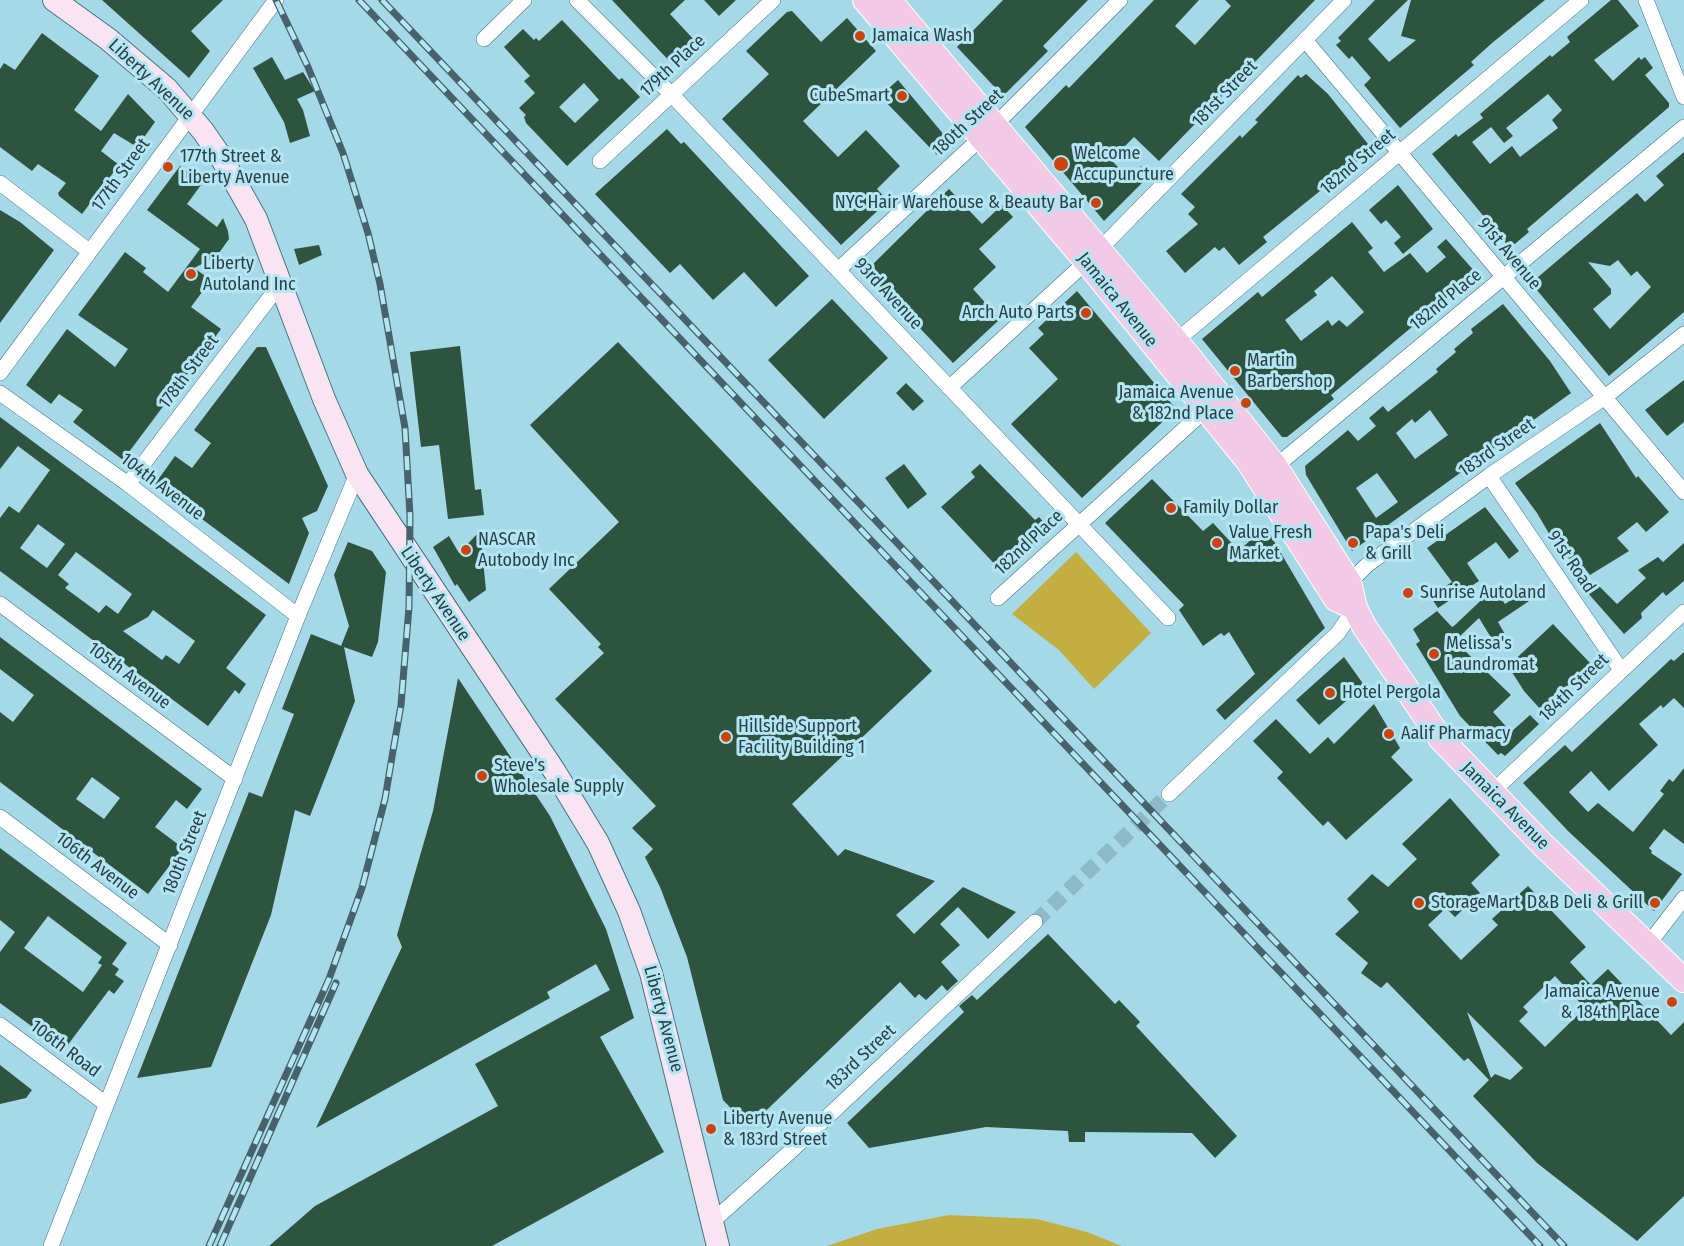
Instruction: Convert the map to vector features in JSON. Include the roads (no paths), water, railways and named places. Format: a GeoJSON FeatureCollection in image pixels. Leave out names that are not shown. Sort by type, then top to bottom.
{"type":"FeatureCollection","features":[{"type":"Feature","properties":{"kind":"main road","name":"Liberty Avenue"},"geometry":{"type":"LineString","coordinates":[[54,0],[108,39],[167,89],[190,115],[240,187],[281,283],[324,399],[357,474],[570,795],[619,886],[638,932],[658,995],[718,1246]]}},
{"type":"Feature","properties":{"kind":"main road","name":"Jamaica Avenue"},"geometry":{"type":"LineString","coordinates":[[878,3],[1093,256],[1268,472],[1431,726],[1497,788],[1647,946],[1684,980]]}},
{"type":"Feature","properties":{"kind":"street","name":"177th Street"},"geometry":{"type":"LineString","coordinates":[[0,373],[276,0]]}},
{"type":"Feature","properties":{"kind":"street"},"geometry":{"type":"LineString","coordinates":[[484,39],[524,0]]}},
{"type":"Feature","properties":{"kind":"street","name":"93rd Avenue"},"geometry":{"type":"LineString","coordinates":[[577,0],[671,94],[1168,618]]}},
{"type":"Feature","properties":{"kind":"street","name":"179th Place"},"geometry":{"type":"LineString","coordinates":[[600,161],[773,0]]}},
{"type":"Feature","properties":{"kind":"street","name":"180th Street"},"geometry":{"type":"LineString","coordinates":[[837,270],[988,132],[1120,0]]}},
{"type":"Feature","properties":{"kind":"street","name":"181st Street"},"geometry":{"type":"LineString","coordinates":[[949,388],[1093,256],[1344,0]]}},
{"type":"Feature","properties":{"kind":"street","name":"182nd Street"},"geometry":{"type":"LineString","coordinates":[[1169,348],[1581,0]]}},
{"type":"Feature","properties":{"kind":"street"},"geometry":{"type":"LineString","coordinates":[[1646,0],[1684,97]]}},
{"type":"Feature","properties":{"kind":"street","name":"91st Avenue"},"geometry":{"type":"LineString","coordinates":[[1305,40],[1684,492]]}},
{"type":"Feature","properties":{"kind":"street","name":"182nd Place"},"geometry":{"type":"LineString","coordinates":[[1268,472],[1684,127]]}},
{"type":"Feature","properties":{"kind":"street"},"geometry":{"type":"LineString","coordinates":[[0,183],[89,251]]}},
{"type":"Feature","properties":{"kind":"street","name":"178th Street"},"geometry":{"type":"LineString","coordinates":[[128,484],[281,283]]}},
{"type":"Feature","properties":{"kind":"street","name":"183rd Street"},"geometry":{"type":"LineString","coordinates":[[1169,794],[1338,633],[1347,596],[1489,476],[1605,397],[1684,334]]}},
{"type":"Feature","properties":{"kind":"street","name":"104th Avenue"},"geometry":{"type":"LineString","coordinates":[[0,393],[128,484],[298,616]]}},
{"type":"Feature","properties":{"kind":"street","name":"182nd Place"},"geometry":{"type":"LineString","coordinates":[[998,598],[1213,402]]}},
{"type":"Feature","properties":{"kind":"street","name":"180th Street"},"geometry":{"type":"LineString","coordinates":[[51,1246],[298,616],[357,474]]}},
{"type":"Feature","properties":{"kind":"street","name":"91st Road"},"geometry":{"type":"LineString","coordinates":[[1489,476],[1621,670]]}},
{"type":"Feature","properties":{"kind":"street","name":"105th Avenue"},"geometry":{"type":"LineString","coordinates":[[0,604],[236,779]]}},
{"type":"Feature","properties":{"kind":"street","name":"184th Street"},"geometry":{"type":"LineString","coordinates":[[1497,788],[1684,612]]}},
{"type":"Feature","properties":{"kind":"street","name":"106th Avenue"},"geometry":{"type":"LineString","coordinates":[[0,817],[170,945]]}},
{"type":"Feature","properties":{"kind":"street"},"geometry":{"type":"LineString","coordinates":[[1647,946],[1684,898]]}},
{"type":"Feature","properties":{"kind":"street","name":"183rd Street"},"geometry":{"type":"LineString","coordinates":[[712,1221],[772,1169],[1035,922]]}},
{"type":"Feature","properties":{"kind":"street","name":"106th Road"},"geometry":{"type":"LineString","coordinates":[[0,1025],[106,1104]]}},
{"type":"Feature","properties":{"kind":"tunnel"},"geometry":{"type":"LineString","coordinates":[[1035,922],[1169,794]]}},
{"type":"Feature","properties":{"kind":"railway"},"geometry":{"type":"LineString","coordinates":[[209,1246],[329,979],[362,888],[385,799],[401,705],[409,607],[410,516],[405,428],[380,284],[368,233],[343,153],[308,67],[276,0]]}},
{"type":"Feature","properties":{"kind":"railway"},"geometry":{"type":"LineString","coordinates":[[359,0],[1540,1246]]}},
{"type":"Feature","properties":{"kind":"railway"},"geometry":{"type":"LineString","coordinates":[[382,0],[1564,1246]]}},
{"type":"Feature","properties":{"kind":"railway"},"geometry":{"type":"LineString","coordinates":[[220,1246],[336,983]]}},
{"type":"Feature","properties":{"kind":"place","name":"Jamaica Wash"},"geometry":{"type":"Point","coordinates":[860,36]}},
{"type":"Feature","properties":{"kind":"place","name":"CubeSmart"},"geometry":{"type":"Point","coordinates":[902,96]}},
{"type":"Feature","properties":{"kind":"place","name":"Welcome Accupuncture"},"geometry":{"type":"Point","coordinates":[1061,164]}},
{"type":"Feature","properties":{"kind":"place","name":"177th Street & Liberty Avenue"},"geometry":{"type":"Point","coordinates":[168,167]}},
{"type":"Feature","properties":{"kind":"place","name":"NYC Hair Warehouse & Beauty Bar"},"geometry":{"type":"Point","coordinates":[1096,203]}},
{"type":"Feature","properties":{"kind":"place","name":"Liberty Autoland Inc"},"geometry":{"type":"Point","coordinates":[191,274]}},
{"type":"Feature","properties":{"kind":"place","name":"Arch Auto Parts"},"geometry":{"type":"Point","coordinates":[1086,313]}},
{"type":"Feature","properties":{"kind":"place","name":"Martin Barbershop"},"geometry":{"type":"Point","coordinates":[1235,371]}},
{"type":"Feature","properties":{"kind":"place","name":"Jamaica Avenue & 182nd Place"},"geometry":{"type":"Point","coordinates":[1246,403]}},
{"type":"Feature","properties":{"kind":"place","name":"Family Dollar"},"geometry":{"type":"Point","coordinates":[1171,508]}},
{"type":"Feature","properties":{"kind":"place","name":"Value Fresh Market"},"geometry":{"type":"Point","coordinates":[1217,543]}},
{"type":"Feature","properties":{"kind":"place","name":"Papa's Deli & Grill"},"geometry":{"type":"Point","coordinates":[1353,543]}},
{"type":"Feature","properties":{"kind":"place","name":"NASCAR Autobody Inc"},"geometry":{"type":"Point","coordinates":[466,550]}},
{"type":"Feature","properties":{"kind":"place","name":"Sunrise Autoland"},"geometry":{"type":"Point","coordinates":[1408,593]}},
{"type":"Feature","properties":{"kind":"place","name":"Melissa's Laundromat"},"geometry":{"type":"Point","coordinates":[1434,654]}},
{"type":"Feature","properties":{"kind":"place","name":"Hotel Pergola"},"geometry":{"type":"Point","coordinates":[1330,693]}},
{"type":"Feature","properties":{"kind":"place","name":"Aalif Pharmacy"},"geometry":{"type":"Point","coordinates":[1389,734]}},
{"type":"Feature","properties":{"kind":"place","name":"Hillside Support Facility Building 1"},"geometry":{"type":"Point","coordinates":[726,737]}},
{"type":"Feature","properties":{"kind":"place","name":"Steve's Wholesale Supply"},"geometry":{"type":"Point","coordinates":[482,776]}},
{"type":"Feature","properties":{"kind":"place","name":"StorageMart"},"geometry":{"type":"Point","coordinates":[1419,903]}},
{"type":"Feature","properties":{"kind":"place","name":"D&B Deli & Grill"},"geometry":{"type":"Point","coordinates":[1655,903]}},
{"type":"Feature","properties":{"kind":"place","name":"Jamaica Avenue & 184th Place"},"geometry":{"type":"Point","coordinates":[1672,1002]}},
{"type":"Feature","properties":{"kind":"place","name":"Liberty Avenue & 183rd Street"},"geometry":{"type":"Point","coordinates":[711,1129]}}]}
